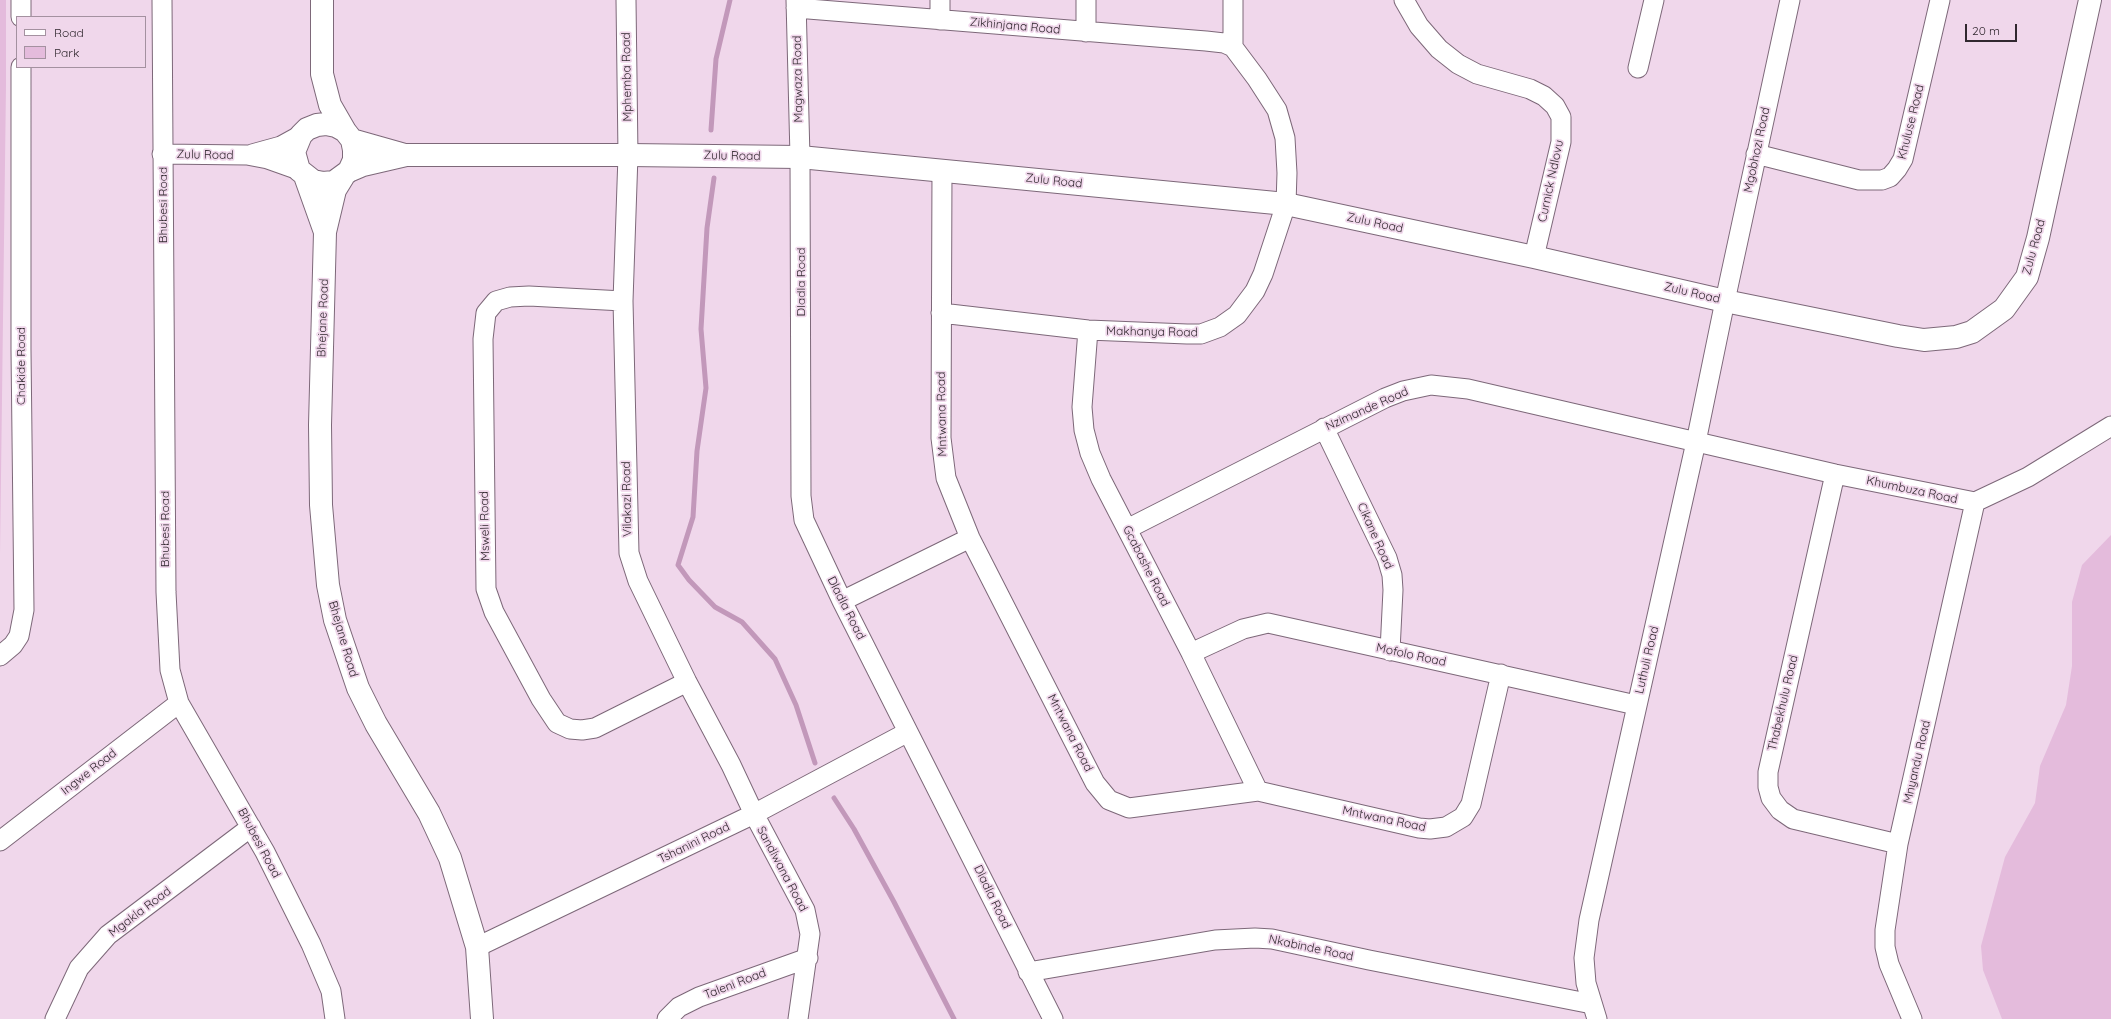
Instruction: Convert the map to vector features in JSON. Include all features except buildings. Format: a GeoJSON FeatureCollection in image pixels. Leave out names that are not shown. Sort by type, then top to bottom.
{"type":"FeatureCollection","features":[{"type":"Feature","properties":{"kind":"street"},"geometry":{"type":"LineString","coordinates":[[21,0],[21,16]]}},
{"type":"Feature","properties":{"kind":"street","name":"Bhubesi Road"},"geometry":{"type":"LineString","coordinates":[[162,0],[166,592],[170,670],[179,703],[251,827],[323,971],[331,991],[335,1019]]}},
{"type":"Feature","properties":{"kind":"street"},"geometry":{"type":"LineString","coordinates":[[322,0],[322,74],[330,106],[348,136],[354,160],[346,174],[334,182],[324,183],[313,181],[302,173],[294,152],[304,132],[322,74]]}},
{"type":"Feature","properties":{"kind":"street","name":"Mphemba Road"},"geometry":{"type":"LineString","coordinates":[[626,0],[628,155]]}},
{"type":"Feature","properties":{"kind":"street"},"geometry":{"type":"LineString","coordinates":[[940,0],[940,20]]}},
{"type":"Feature","properties":{"kind":"street"},"geometry":{"type":"LineString","coordinates":[[1086,0],[1086,32]]}},
{"type":"Feature","properties":{"kind":"street"},"geometry":{"type":"LineString","coordinates":[[1233,0],[1233,47],[1268,95],[1282,122],[1285,138],[1286,204]]}},
{"type":"Feature","properties":{"kind":"street","name":"Curnick Ndlovu"},"geometry":{"type":"LineString","coordinates":[[1404,0],[1424,32],[1439,49],[1458,64],[1477,74],[1530,89],[1544,96],[1555,106],[1561,117],[1561,142],[1534,257]]}},
{"type":"Feature","properties":{"kind":"street"},"geometry":{"type":"LineString","coordinates":[[1638,68],[1654,0]]}},
{"type":"Feature","properties":{"kind":"street","name":"Mgobhozi Road"},"geometry":{"type":"LineString","coordinates":[[1725,301],[1790,0]]}},
{"type":"Feature","properties":{"kind":"street","name":"Khuluse Road"},"geometry":{"type":"LineString","coordinates":[[1756,154],[1859,180],[1882,180],[1890,177],[1903,159],[1940,0]]}},
{"type":"Feature","properties":{"kind":"street","name":"Zulu Road"},"geometry":{"type":"LineString","coordinates":[[346,174],[363,165],[406,155],[800,157],[1286,204],[1534,257],[1725,301],[1898,336],[1924,340],[1956,337],[1972,332],[2004,309],[2027,278],[2036,244],[2090,0]]}},
{"type":"Feature","properties":{"kind":"street","name":"Zikhinjana Road"},"geometry":{"type":"LineString","coordinates":[[796,4],[940,20],[1206,40],[1224,43],[1233,47]]}},
{"type":"Feature","properties":{"kind":"street","name":"Magwaza Road"},"geometry":{"type":"LineString","coordinates":[[796,4],[800,157]]}},
{"type":"Feature","properties":{"kind":"street","name":"Chakide Road"},"geometry":{"type":"LineString","coordinates":[[0,656],[19,636],[24,610],[21,350],[21,68]]}},
{"type":"Feature","properties":{"kind":"street"},"geometry":{"type":"LineString","coordinates":[[304,132],[316,125],[326,124],[336,126],[348,136]]}},
{"type":"Feature","properties":{"kind":"street","name":"Zulu Road"},"geometry":{"type":"LineString","coordinates":[[247,155],[281,146],[304,132]]}},
{"type":"Feature","properties":{"kind":"street","name":"Zulu Road"},"geometry":{"type":"LineString","coordinates":[[348,136],[406,155]]}},
{"type":"Feature","properties":{"kind":"street","name":"Zulu Road"},"geometry":{"type":"LineString","coordinates":[[162,154],[247,155],[268,159],[302,173]]}},
{"type":"Feature","properties":{"kind":"street","name":"Vilakazi Road"},"geometry":{"type":"LineString","coordinates":[[628,155],[623,301],[629,553],[638,581],[687,682],[731,765],[754,814]]}},
{"type":"Feature","properties":{"kind":"street","name":"Dladla Road"},"geometry":{"type":"LineString","coordinates":[[800,157],[803,512],[808,529],[842,602],[1053,1019]]}},
{"type":"Feature","properties":{"kind":"street","name":"Mntwana Road"},"geometry":{"type":"LineString","coordinates":[[942,170],[942,452],[951,494],[970,538],[1096,784],[1109,800],[1129,808],[1258,791],[1419,828],[1439,829],[1456,823],[1467,812],[1476,788],[1501,674]]}},
{"type":"Feature","properties":{"kind":"street","name":"Bhejane Road"},"geometry":{"type":"LineString","coordinates":[[302,173],[325,232]]}},
{"type":"Feature","properties":{"kind":"street","name":"Bhejane Road"},"geometry":{"type":"LineString","coordinates":[[346,174],[336,190],[325,232],[320,425],[320,505],[324,555],[336,620],[358,688],[376,724],[430,813],[450,858],[477,947],[482,1019]]}},
{"type":"Feature","properties":{"kind":"street","name":"Makhanya Road"},"geometry":{"type":"LineString","coordinates":[[941,313],[1088,330],[1201,334],[1220,328],[1237,315],[1255,291],[1263,274],[1286,204]]}},
{"type":"Feature","properties":{"kind":"street","name":"Msweli Road"},"geometry":{"type":"LineString","coordinates":[[623,301],[529,296],[510,297],[496,301],[486,313],[483,339],[486,589],[494,612],[541,699],[557,724],[570,729],[582,730],[595,728],[687,682]]}},
{"type":"Feature","properties":{"kind":"street","name":"Luthuli Road"},"geometry":{"type":"LineString","coordinates":[[1594,1011],[1586,983],[1584,958],[1589,920],[1696,442],[1725,301]]}},
{"type":"Feature","properties":{"kind":"street","name":"Gcabashe Road"},"geometry":{"type":"LineString","coordinates":[[1088,330],[1082,407],[1084,430],[1101,479],[1191,653],[1258,791]]}},
{"type":"Feature","properties":{"kind":"street","name":"Nzimande Road"},"geometry":{"type":"LineString","coordinates":[[1127,529],[1324,428],[1403,391],[1431,385],[1468,389],[1696,442]]}},
{"type":"Feature","properties":{"kind":"street"},"geometry":{"type":"LineString","coordinates":[[1976,502],[2028,477],[2111,426]]}},
{"type":"Feature","properties":{"kind":"street","name":"Cikane Road"},"geometry":{"type":"LineString","coordinates":[[1324,428],[1387,558],[1392,575],[1393,590],[1390,651]]}},
{"type":"Feature","properties":{"kind":"street","name":"Khumbuza Road"},"geometry":{"type":"LineString","coordinates":[[1696,442],[1835,474],[1976,502]]}},
{"type":"Feature","properties":{"kind":"street","name":"Thabekhulu Road"},"geometry":{"type":"LineString","coordinates":[[1835,474],[1768,772],[1768,787],[1771,798],[1780,810],[1793,819],[1898,844]]}},
{"type":"Feature","properties":{"kind":"street","name":"Mnyandu Road"},"geometry":{"type":"LineString","coordinates":[[1912,1019],[1889,964],[1885,947],[1885,930],[1898,844],[1976,502]]}},
{"type":"Feature","properties":{"kind":"street"},"geometry":{"type":"LineString","coordinates":[[842,602],[876,583],[970,538]]}},
{"type":"Feature","properties":{"kind":"street","name":"Mofolo Road"},"geometry":{"type":"LineString","coordinates":[[1191,653],[1243,630],[1268,623],[1636,705]]}},
{"type":"Feature","properties":{"kind":"street","name":"Ingwe Road"},"geometry":{"type":"LineString","coordinates":[[0,842],[179,703]]}},
{"type":"Feature","properties":{"kind":"street","name":"Tshanini Road"},"geometry":{"type":"LineString","coordinates":[[477,947],[754,814],[908,732]]}},
{"type":"Feature","properties":{"kind":"street","name":"Sandlwana Road"},"geometry":{"type":"LineString","coordinates":[[754,814],[805,910],[810,934],[808,958],[798,1019]]}},
{"type":"Feature","properties":{"kind":"street","name":"Mgakla Road"},"geometry":{"type":"LineString","coordinates":[[55,1019],[79,968],[108,935],[251,827]]}},
{"type":"Feature","properties":{"kind":"street","name":"Nkabinde Road"},"geometry":{"type":"LineString","coordinates":[[1028,972],[1215,940],[1255,938],[1272,939],[1594,1011]]}},
{"type":"Feature","properties":{"kind":"street","name":"Taleni Road"},"geometry":{"type":"LineString","coordinates":[[667,1019],[679,1007],[699,997],[808,958]]}},
{"type":"Feature","properties":{"kind":"green space"},"geometry":{"type":"Polygon","coordinates":[[[0,0],[6,0],[6,85],[0,554],[0,0]]]}},
{"type":"Feature","properties":{"kind":"green space"},"geometry":{"type":"Polygon","coordinates":[[[2111,535],[2111,1019],[2002,1019],[1983,970],[1981,946],[2005,857],[2035,803],[2040,766],[2066,705],[2072,666],[2072,602],[2082,565],[2111,535]]]}},
{"type":"Feature","properties":{"kind":"waterway"},"geometry":{"type":"LineString","coordinates":[[711,130],[716,59],[730,0]]}},
{"type":"Feature","properties":{"kind":"waterway"},"geometry":{"type":"LineString","coordinates":[[714,178],[707,228],[701,329],[706,388],[697,451],[693,517],[678,565],[689,580],[715,607],[742,622],[775,659],[796,705],[815,763]]}},
{"type":"Feature","properties":{"kind":"waterway"},"geometry":{"type":"LineString","coordinates":[[834,798],[854,829],[894,902],[954,1019]]}}]}
